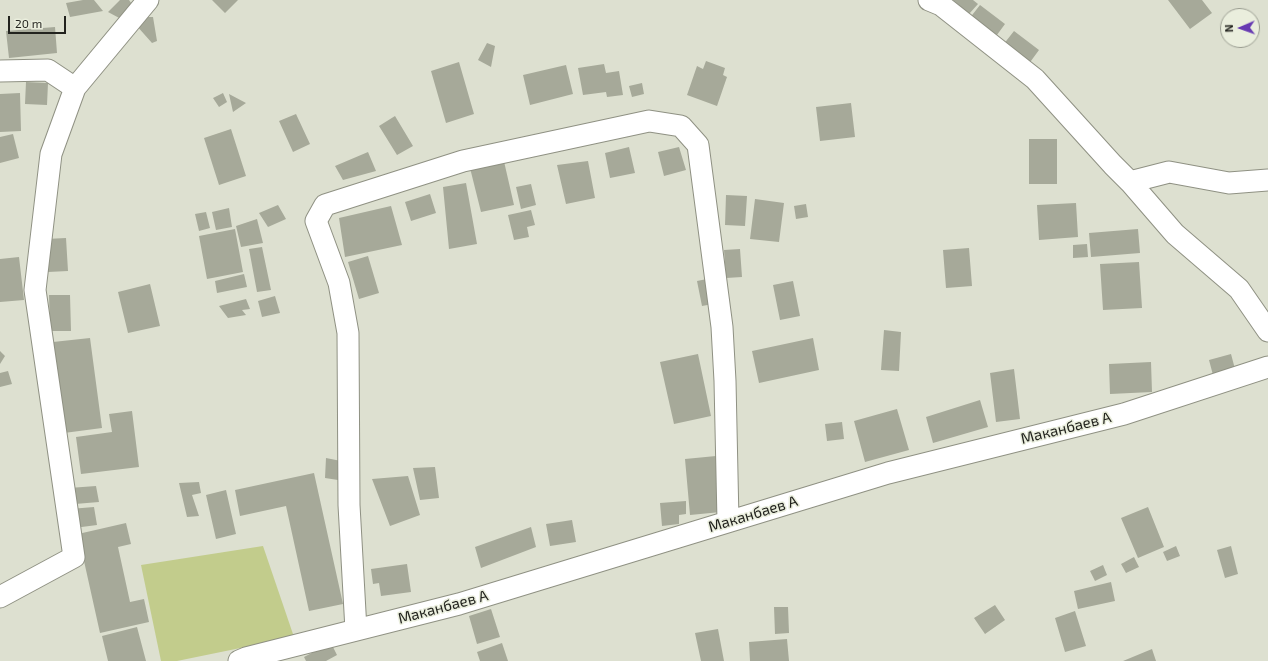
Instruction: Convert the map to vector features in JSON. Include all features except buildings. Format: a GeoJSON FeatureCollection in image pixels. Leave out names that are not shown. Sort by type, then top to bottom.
{"type":"FeatureCollection","features":[{"type":"Feature","properties":{"kind":"street"},"geometry":{"type":"LineString","coordinates":[[0,597],[74,556],[35,290],[51,154],[75,88],[148,0]]}},
{"type":"Feature","properties":{"kind":"street"},"geometry":{"type":"LineString","coordinates":[[929,0],[941,5],[1035,79],[1130,182],[1175,234],[1239,289],[1268,331]]}},
{"type":"Feature","properties":{"kind":"street"},"geometry":{"type":"LineString","coordinates":[[0,71],[48,70],[75,88]]}},
{"type":"Feature","properties":{"kind":"street"},"geometry":{"type":"LineString","coordinates":[[356,630],[349,498],[348,333],[339,283],[316,221],[325,205],[463,161],[649,121],[681,126],[698,146],[722,327],[725,381],[728,521]]}},
{"type":"Feature","properties":{"kind":"street"},"geometry":{"type":"LineString","coordinates":[[1130,182],[1169,172],[1229,183],[1268,180]]}},
{"type":"Feature","properties":{"kind":"street","name":"Маканбаев А"},"geometry":{"type":"LineString","coordinates":[[239,661],[459,604],[888,473],[1124,414],[1268,367]]}},
{"type":"Feature","properties":{"kind":"green space"},"geometry":{"type":"Polygon","coordinates":[[[263,546],[294,637],[177,661],[161,661],[141,565],[263,546]]]}}]}
